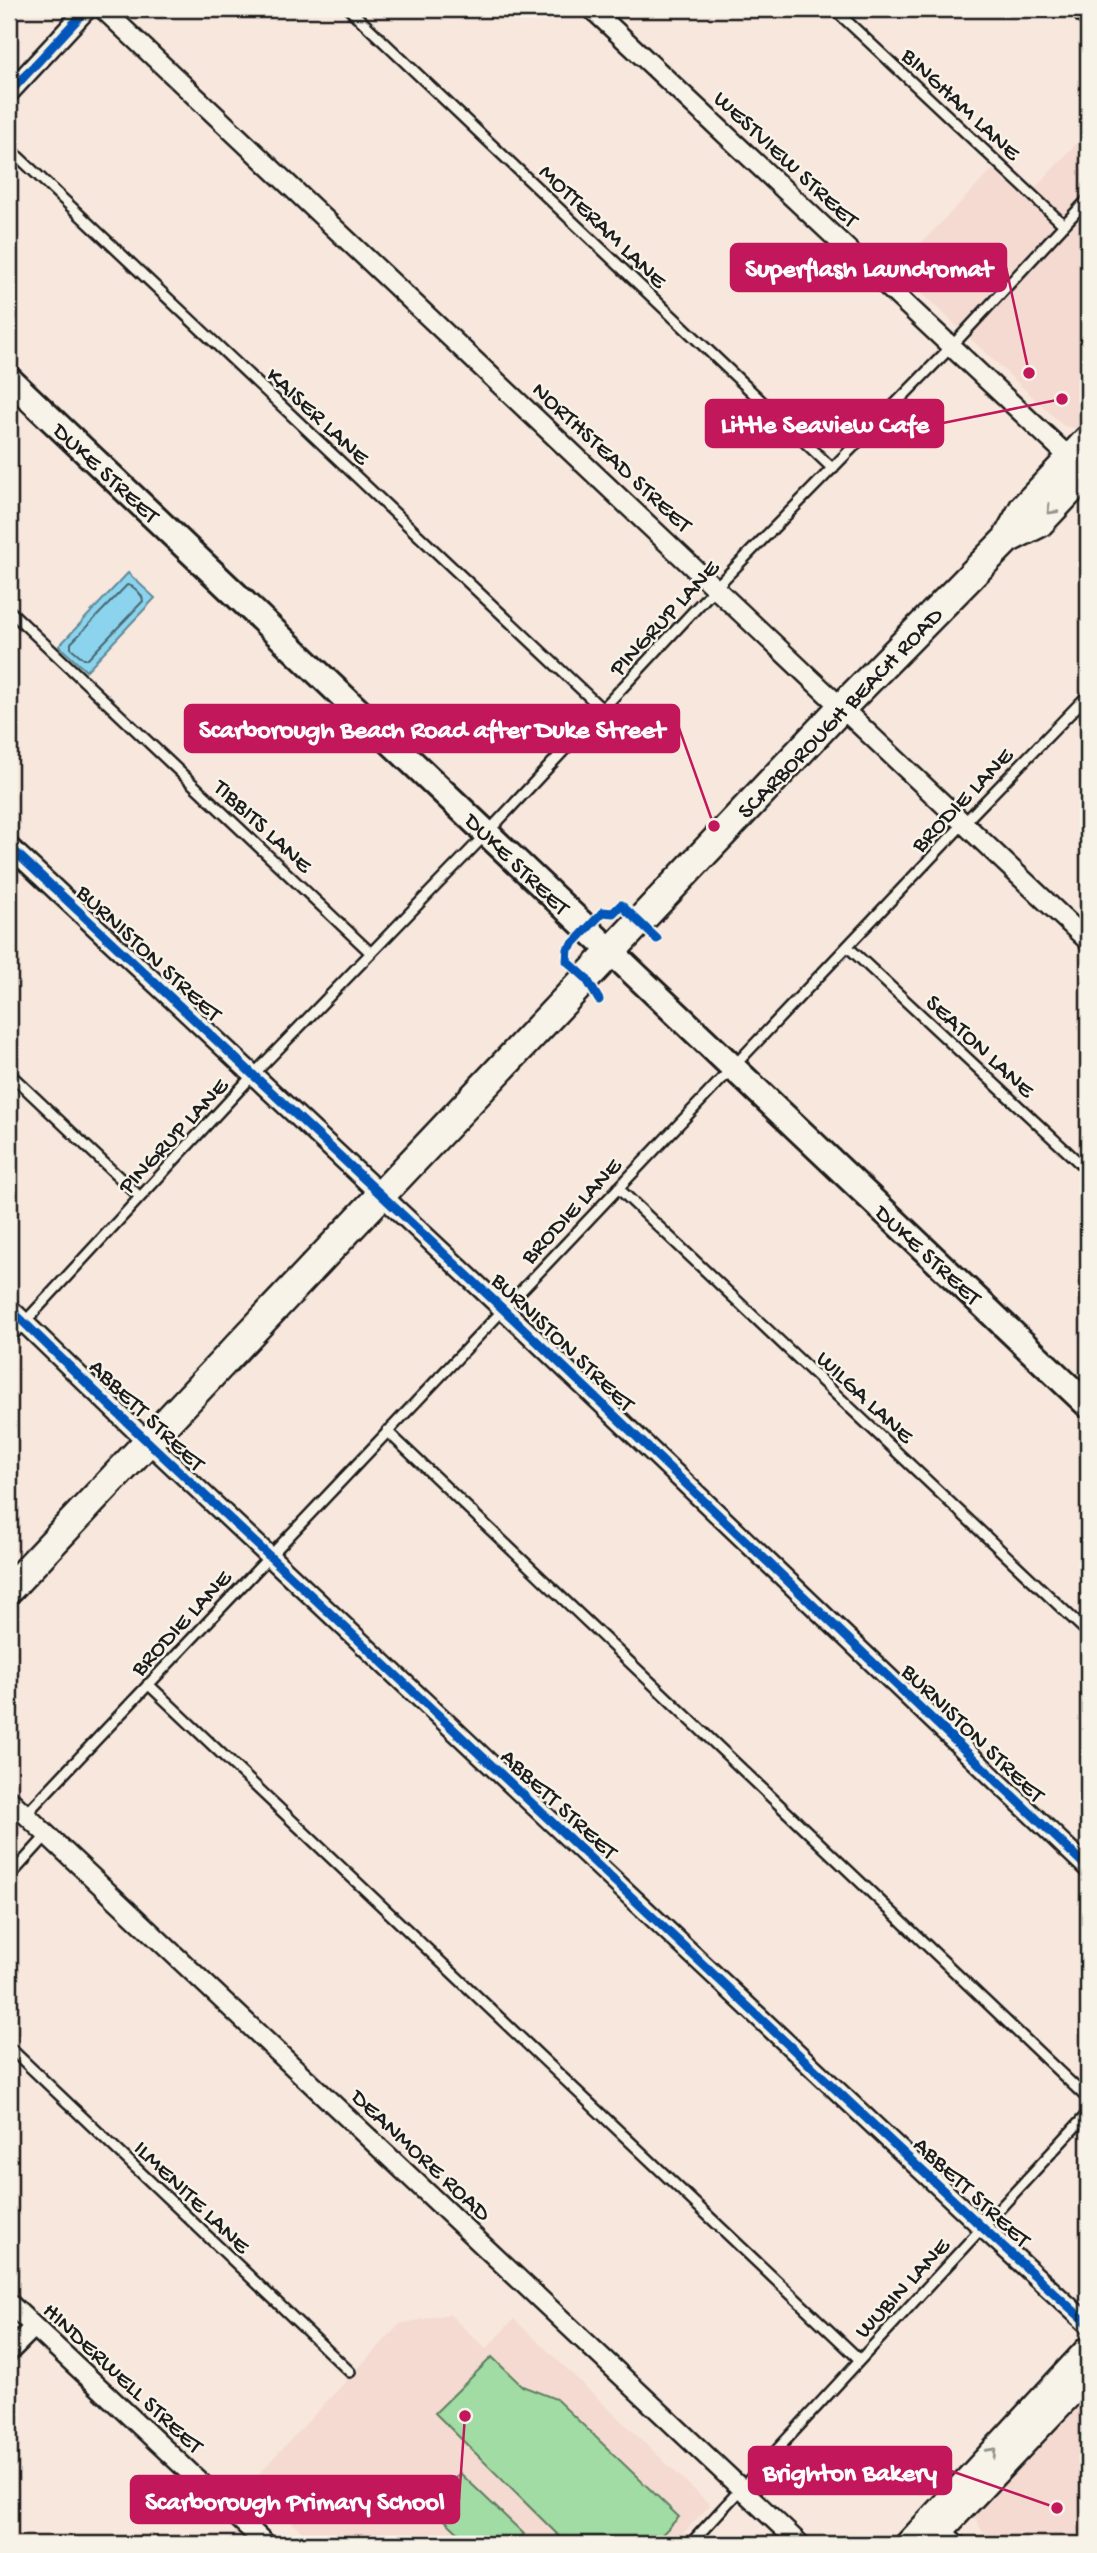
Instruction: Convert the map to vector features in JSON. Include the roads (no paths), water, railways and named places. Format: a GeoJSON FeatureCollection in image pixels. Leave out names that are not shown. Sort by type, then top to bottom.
{"type":"FeatureCollection","features":[{"type":"Feature","properties":{"kind":"main road","name":"DUKE STREET"},"geometry":{"type":"LineString","coordinates":[[9,379],[1088,1405]]}},
{"type":"Feature","properties":{"kind":"main road","name":"SCARBOROUGH BEACH ROAD"},"geometry":{"type":"LineString","coordinates":[[9,1589],[842,707],[1007,539],[1039,523],[1084,464]]}},
{"type":"Feature","properties":{"kind":"street"},"geometry":{"type":"LineString","coordinates":[[9,93],[87,9]]}},
{"type":"Feature","properties":{"kind":"street","name":"NORTHSTEAD STREET"},"geometry":{"type":"LineString","coordinates":[[103,9],[1088,941]]}},
{"type":"Feature","properties":{"kind":"street","name":"WESTVIEW STREET"},"geometry":{"type":"LineString","coordinates":[[592,9],[951,347],[1084,464]]}},
{"type":"Feature","properties":{"kind":"street"},"geometry":{"type":"LineString","coordinates":[[1079,9],[1088,18]]}},
{"type":"Feature","properties":{"kind":"street","name":"BURNISTON STREET"},"geometry":{"type":"LineString","coordinates":[[9,846],[503,1309],[1088,1868]]}},
{"type":"Feature","properties":{"kind":"street","name":"ABBETT STREET"},"geometry":{"type":"LineString","coordinates":[[9,1308],[269,1556],[1088,2324]]}},
{"type":"Feature","properties":{"kind":"street","name":"DEANMORE ROAD"},"geometry":{"type":"LineString","coordinates":[[9,1800],[800,2544]]}},
{"type":"Feature","properties":{"kind":"street","name":"HINDERWELL STREET"},"geometry":{"type":"LineString","coordinates":[[9,2303],[266,2544]]}},
{"type":"Feature","properties":{"kind":"street"},"geometry":{"type":"LineString","coordinates":[[9,2352],[34,2327]]}},
{"type":"Feature","properties":{"kind":"street"},"geometry":{"type":"LineString","coordinates":[[939,2535],[1088,2347]]}},
{"type":"Feature","properties":{"kind":"street"},"geometry":{"type":"LineString","coordinates":[[907,2544],[939,2535],[1088,2376]]}},
{"type":"Feature","properties":{"kind":"lane","name":"MOTTERAM LANE"},"geometry":{"type":"LineString","coordinates":[[349,9],[833,469]]}},
{"type":"Feature","properties":{"kind":"lane","name":"BINGHAM LANE"},"geometry":{"type":"LineString","coordinates":[[834,9],[1063,225]]}},
{"type":"Feature","properties":{"kind":"lane","name":"KAISER LANE"},"geometry":{"type":"LineString","coordinates":[[9,148],[603,710]]}},
{"type":"Feature","properties":{"kind":"lane","name":"PINGRUP LANE"},"geometry":{"type":"LineString","coordinates":[[9,1339],[253,1075],[488,832],[716,587],[951,347],[1088,199]]}},
{"type":"Feature","properties":{"kind":"lane","name":"TIBBITS LANE"},"geometry":{"type":"LineString","coordinates":[[9,610],[371,953]]}},
{"type":"Feature","properties":{"kind":"lane","name":"BRODIE LANE"},"geometry":{"type":"LineString","coordinates":[[25,1815],[964,823],[1085,706],[1088,695]]}},
{"type":"Feature","properties":{"kind":"lane","name":"SEATON LANE"},"geometry":{"type":"LineString","coordinates":[[848,947],[1088,1171]]}},
{"type":"Feature","properties":{"kind":"lane"},"geometry":{"type":"LineString","coordinates":[[9,1073],[140,1198]]}},
{"type":"Feature","properties":{"kind":"lane","name":"WILGA LANE"},"geometry":{"type":"LineString","coordinates":[[618,1188],[1088,1633]]}},
{"type":"Feature","properties":{"kind":"lane"},"geometry":{"type":"LineString","coordinates":[[387,1431],[1088,2099]]}},
{"type":"Feature","properties":{"kind":"lane"},"geometry":{"type":"LineString","coordinates":[[148,1684],[859,2359]]}},
{"type":"Feature","properties":{"kind":"lane"},"geometry":{"type":"LineString","coordinates":[[9,1877],[47,1835]]}},
{"type":"Feature","properties":{"kind":"lane","name":"ILMENITE LANE"},"geometry":{"type":"LineString","coordinates":[[9,2047],[350,2372]]}},
{"type":"Feature","properties":{"kind":"lane","name":"WUBIN LANE"},"geometry":{"type":"LineString","coordinates":[[690,2544],[1088,2113]]}},
{"type":"Feature","properties":{"kind":"water"},"geometry":{"type":"Polygon","coordinates":[[[128,573],[155,598],[86,671],[59,646],[128,573]]]}},
{"type":"Feature","properties":{"kind":"place","name":"Superflash Laundromat"},"geometry":{"type":"Point","coordinates":[1029,373]}},
{"type":"Feature","properties":{"kind":"place","name":"Little Seaview Cafe"},"geometry":{"type":"Point","coordinates":[1062,399]}},
{"type":"Feature","properties":{"kind":"place","name":"Scarborough Beach Road after Duke Street"},"geometry":{"type":"Point","coordinates":[714,826]}},
{"type":"Feature","properties":{"kind":"place","name":"Scarborough Primary School"},"geometry":{"type":"Point","coordinates":[465,2416]}},
{"type":"Feature","properties":{"kind":"place","name":"Brighton Bakery"},"geometry":{"type":"Point","coordinates":[1057,2508]}}]}
